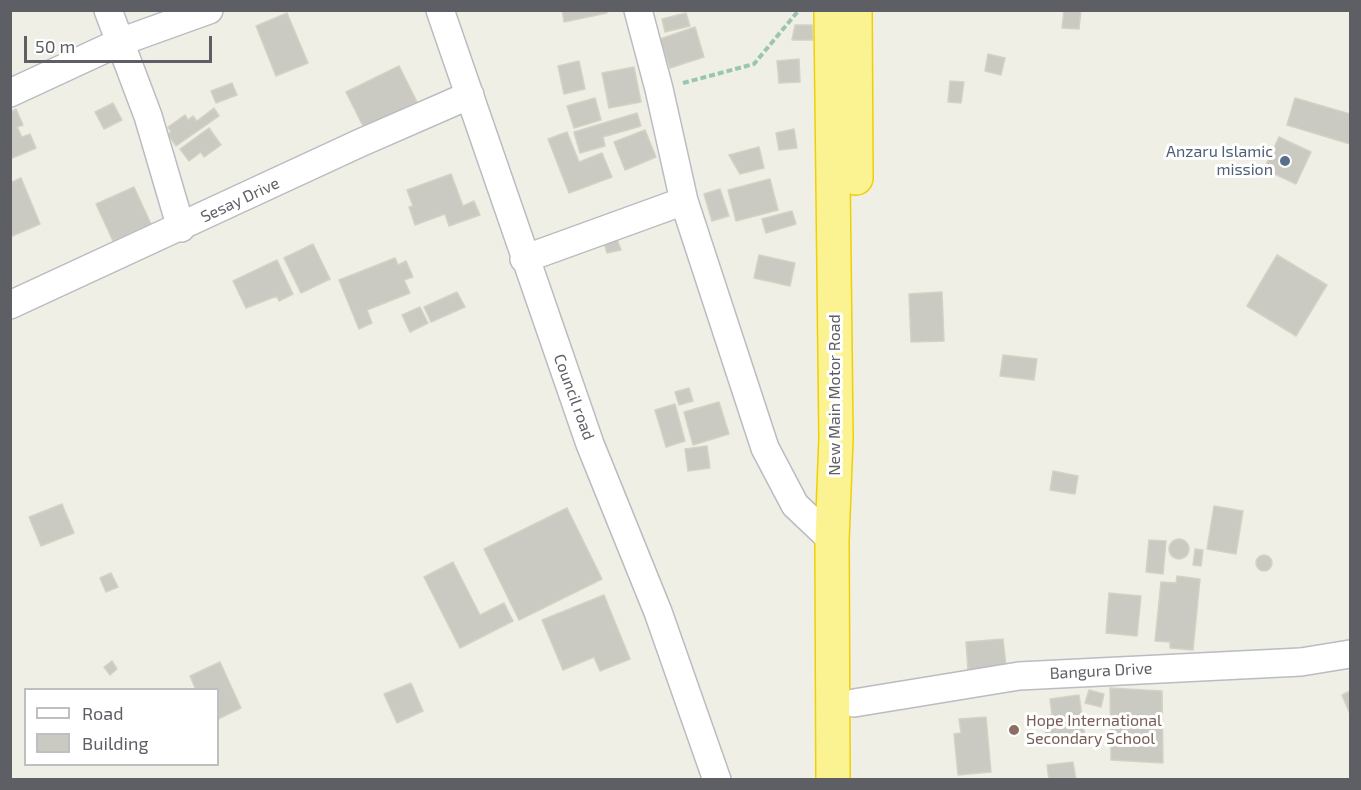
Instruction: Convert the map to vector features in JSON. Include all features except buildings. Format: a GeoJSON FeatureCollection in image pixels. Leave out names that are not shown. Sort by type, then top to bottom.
{"type":"FeatureCollection","features":[{"type":"Feature","properties":{"kind":"highway","name":"New Main Motor Road"},"geometry":{"type":"LineString","coordinates":[[831,10],[836,438],[832,540],[833,780]]}},
{"type":"Feature","properties":{"kind":"highway","name":"New Main Motor Road"},"geometry":{"type":"LineString","coordinates":[[855,10],[857,438],[855,780]]}},
{"type":"Feature","properties":{"kind":"street"},"geometry":{"type":"LineString","coordinates":[[108,10],[148,116],[181,228]]}},
{"type":"Feature","properties":{"kind":"street"},"geometry":{"type":"LineString","coordinates":[[10,93],[120,42],[209,10]]}},
{"type":"Feature","properties":{"kind":"street","name":"Council road"},"geometry":{"type":"LineString","coordinates":[[440,10],[524,259],[590,444],[658,612],[717,780]]}},
{"type":"Feature","properties":{"kind":"street"},"geometry":{"type":"LineString","coordinates":[[638,10],[659,89],[684,201],[765,448],[795,505],[832,540]]}},
{"type":"Feature","properties":{"kind":"street","name":"Sesay Drive"},"geometry":{"type":"LineString","coordinates":[[10,305],[181,228],[360,143],[470,95]]}},
{"type":"Feature","properties":{"kind":"street"},"geometry":{"type":"LineString","coordinates":[[524,259],[684,201]]}},
{"type":"Feature","properties":{"kind":"street","name":"Bangura Drive"},"geometry":{"type":"LineString","coordinates":[[854,703],[1019,676],[1301,662],[1350,654]]}},
{"type":"Feature","properties":{"kind":"path"},"geometry":{"type":"LineString","coordinates":[[659,89],[754,64],[799,10]]}},
{"type":"Feature","properties":{"kind":"place","name":"Anzaru Islamic mission"},"geometry":{"type":"Point","coordinates":[1285,161]}},
{"type":"Feature","properties":{"kind":"place","name":"Hope International Secondary School"},"geometry":{"type":"Point","coordinates":[1014,730]}}]}
